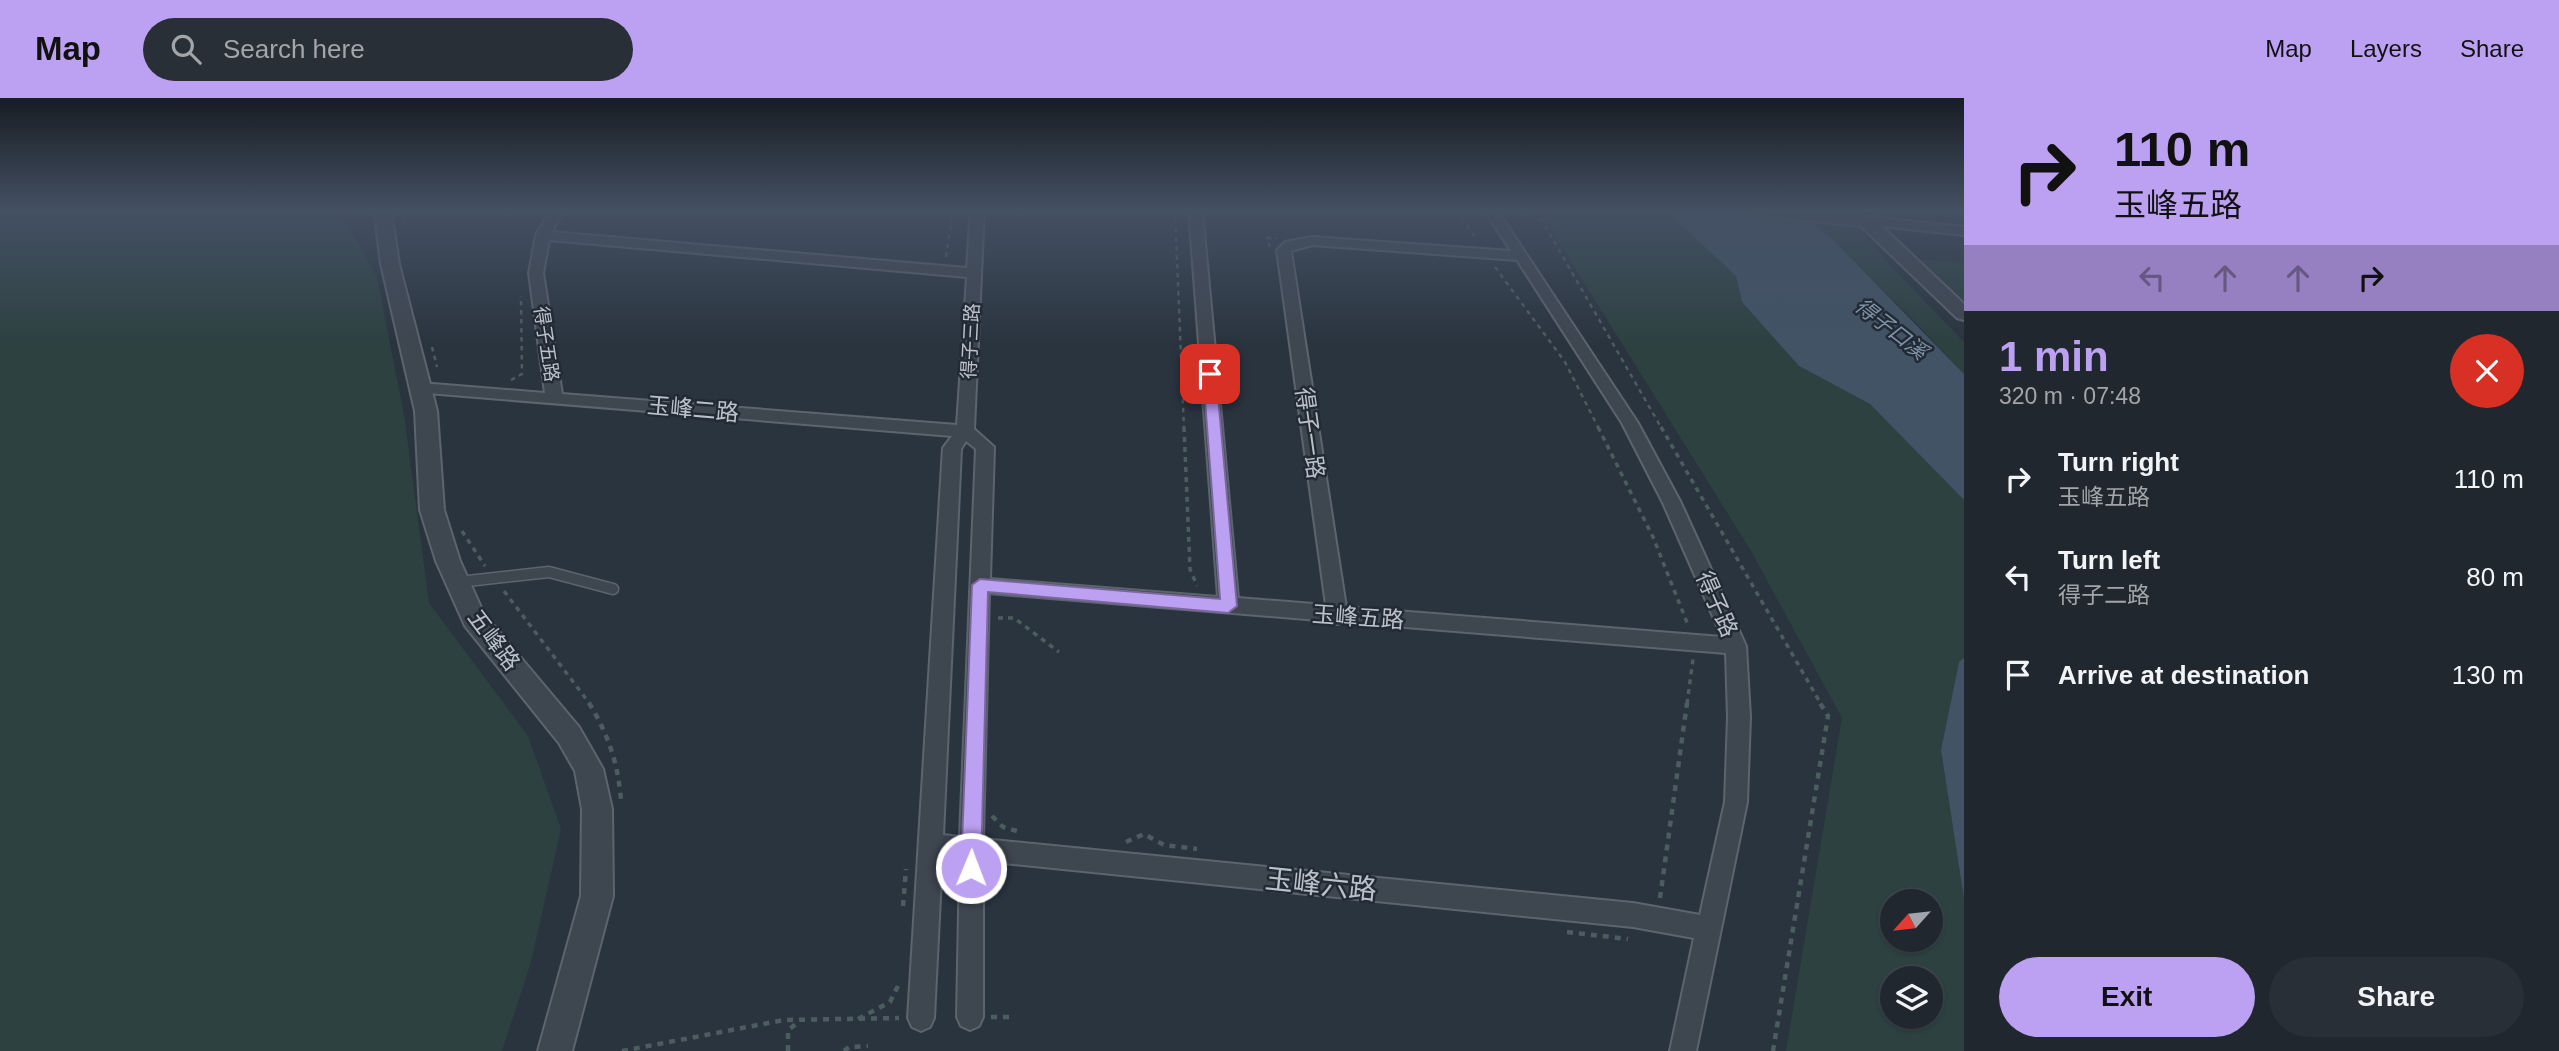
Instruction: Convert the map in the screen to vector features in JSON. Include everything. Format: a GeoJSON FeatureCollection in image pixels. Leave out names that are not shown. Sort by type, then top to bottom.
{"type":"FeatureCollection","features":[{"type":"Feature","properties":{"kind":"street","name":"五峰路"},"geometry":{"type":"LineString","coordinates":[[390,254],[390,264],[429,388],[426,411],[432,510],[457,583],[474,619],[569,735],[589,769],[597,809],[597,896],[555,1051]]}},
{"type":"Feature","properties":{"kind":"street","name":"得子五路"},"geometry":{"type":"LineString","coordinates":[[539,254],[536,273],[554,398]]}},
{"type":"Feature","properties":{"kind":"street"},"geometry":{"type":"LineString","coordinates":[[766,254],[974,273]]}},
{"type":"Feature","properties":{"kind":"street","name":"得子三路"},"geometry":{"type":"LineString","coordinates":[[965,431],[975,254]]}},
{"type":"Feature","properties":{"kind":"street"},"geometry":{"type":"LineString","coordinates":[[1200,254],[1228,600]]}},
{"type":"Feature","properties":{"kind":"street","name":"得子一路"},"geometry":{"type":"LineString","coordinates":[[1285,254],[1337,616]]}},
{"type":"Feature","properties":{"kind":"street","name":"得子一路"},"geometry":{"type":"LineString","coordinates":[[1479,254],[1486,255]]}},
{"type":"Feature","properties":{"kind":"street"},"geometry":{"type":"LineString","coordinates":[[1898,254],[1964,314]]}},
{"type":"Feature","properties":{"kind":"street"},"geometry":{"type":"LineString","coordinates":[[1486,255],[1520,256]]}},
{"type":"Feature","properties":{"kind":"street","name":"得子路"},"geometry":{"type":"LineString","coordinates":[[1520,256],[1564,318],[1630,422],[1672,503],[1736,646],[1740,717],[1736,802],[1683,1051]]}},
{"type":"Feature","properties":{"kind":"street","name":"玉峰二路"},"geometry":{"type":"LineString","coordinates":[[429,388],[965,431]]}},
{"type":"Feature","properties":{"kind":"street"},"geometry":{"type":"LineString","coordinates":[[921,1018],[952,448],[965,431],[985,447],[972,849],[970,1017]]}},
{"type":"Feature","properties":{"kind":"street","name":"玉峰五路"},"geometry":{"type":"LineString","coordinates":[[980,585],[1228,600],[1337,616],[1736,646]]}},
{"type":"Feature","properties":{"kind":"street","name":"玉峰六路"},"geometry":{"type":"LineString","coordinates":[[932,845],[1633,915],[1709,929]]}},
{"type":"Feature","properties":{"kind":"lane"},"geometry":{"type":"LineString","coordinates":[[457,583],[549,572],[613,589]]}},
{"type":"Feature","properties":{"kind":"path"},"geometry":{"type":"LineString","coordinates":[[944,270],[946,254]]}},
{"type":"Feature","properties":{"kind":"path"},"geometry":{"type":"LineString","coordinates":[[1177,254],[1190,569],[1197,586],[1228,600]]}},
{"type":"Feature","properties":{"kind":"path"},"geometry":{"type":"LineString","coordinates":[[1486,255],[1565,362],[1653,537],[1695,642],[1663,890],[1658,903]]}},
{"type":"Feature","properties":{"kind":"path"},"geometry":{"type":"LineString","coordinates":[[502,394],[510,380],[522,374],[521,296]]}},
{"type":"Feature","properties":{"kind":"path"},"geometry":{"type":"LineString","coordinates":[[428,336],[437,360],[429,388]]}},
{"type":"Feature","properties":{"kind":"path"},"geometry":{"type":"LineString","coordinates":[[455,522],[492,578],[559,660],[605,730],[622,783],[621,811]]}},
{"type":"Feature","properties":{"kind":"path"},"geometry":{"type":"LineString","coordinates":[[988,618],[1013,618],[1059,652]]}},
{"type":"Feature","properties":{"kind":"path"},"geometry":{"type":"LineString","coordinates":[[903,918],[906,867]]}},
{"type":"Feature","properties":{"kind":"path"},"geometry":{"type":"LineString","coordinates":[[858,1019],[890,1002],[901,980]]}},
{"type":"Feature","properties":{"kind":"path"},"geometry":{"type":"LineString","coordinates":[[970,1017],[1013,1017]]}},
{"type":"Feature","properties":{"kind":"path"},"geometry":{"type":"LineString","coordinates":[[622,1051],[784,1020],[921,1018]]}},
{"type":"Feature","properties":{"kind":"path"},"geometry":{"type":"LineString","coordinates":[[788,1051],[788,1030],[802,1020]]}},
{"type":"Feature","properties":{"kind":"path"},"geometry":{"type":"LineString","coordinates":[[844,1051],[849,1047],[868,1046]]}},
{"type":"Feature","properties":{"kind":"green space"},"geometry":{"type":"Polygon","coordinates":[[[0,254],[364,254],[377,277],[404,415],[429,603],[528,736],[561,829],[531,962],[502,1051],[0,1051],[0,254]]]}},
{"type":"Feature","properties":{"kind":"green space"},"geometry":{"type":"Polygon","coordinates":[[[1567,254],[1713,254],[1736,276],[1742,302],[1799,366],[1870,404],[1964,500],[1964,658],[1959,663],[1941,750],[1964,899],[1964,1051],[1786,1051],[1842,718],[1751,551],[1567,254]]]}},
{"type":"Feature","properties":{"kind":"green space"},"geometry":{"type":"Polygon","coordinates":[[[1845,254],[1881,254],[1964,342],[1964,374],[1906,312],[1845,254]]]}},
{"type":"Feature","properties":{"kind":"green space"},"geometry":{"type":"Polygon","coordinates":[[[1918,259],[1964,263],[1964,303],[1918,259]]]}},
{"type":"Feature","properties":{"kind":"water","name":"得子口溪"},"geometry":{"type":"Polygon","coordinates":[[[1713,254],[1847,254],[1964,374],[1964,500],[1870,404],[1799,366],[1742,302],[1736,276],[1713,254]]]}},
{"type":"Feature","properties":{"kind":"water"},"geometry":{"type":"Polygon","coordinates":[[[1964,658],[1964,899],[1941,750],[1959,662],[1964,658]]]}},
{"type":"Feature","properties":{"kind":"route"},"geometry":{"type":"LineString","coordinates":[[971,868],[980,585],[1228,606],[1210,374]]}}]}
